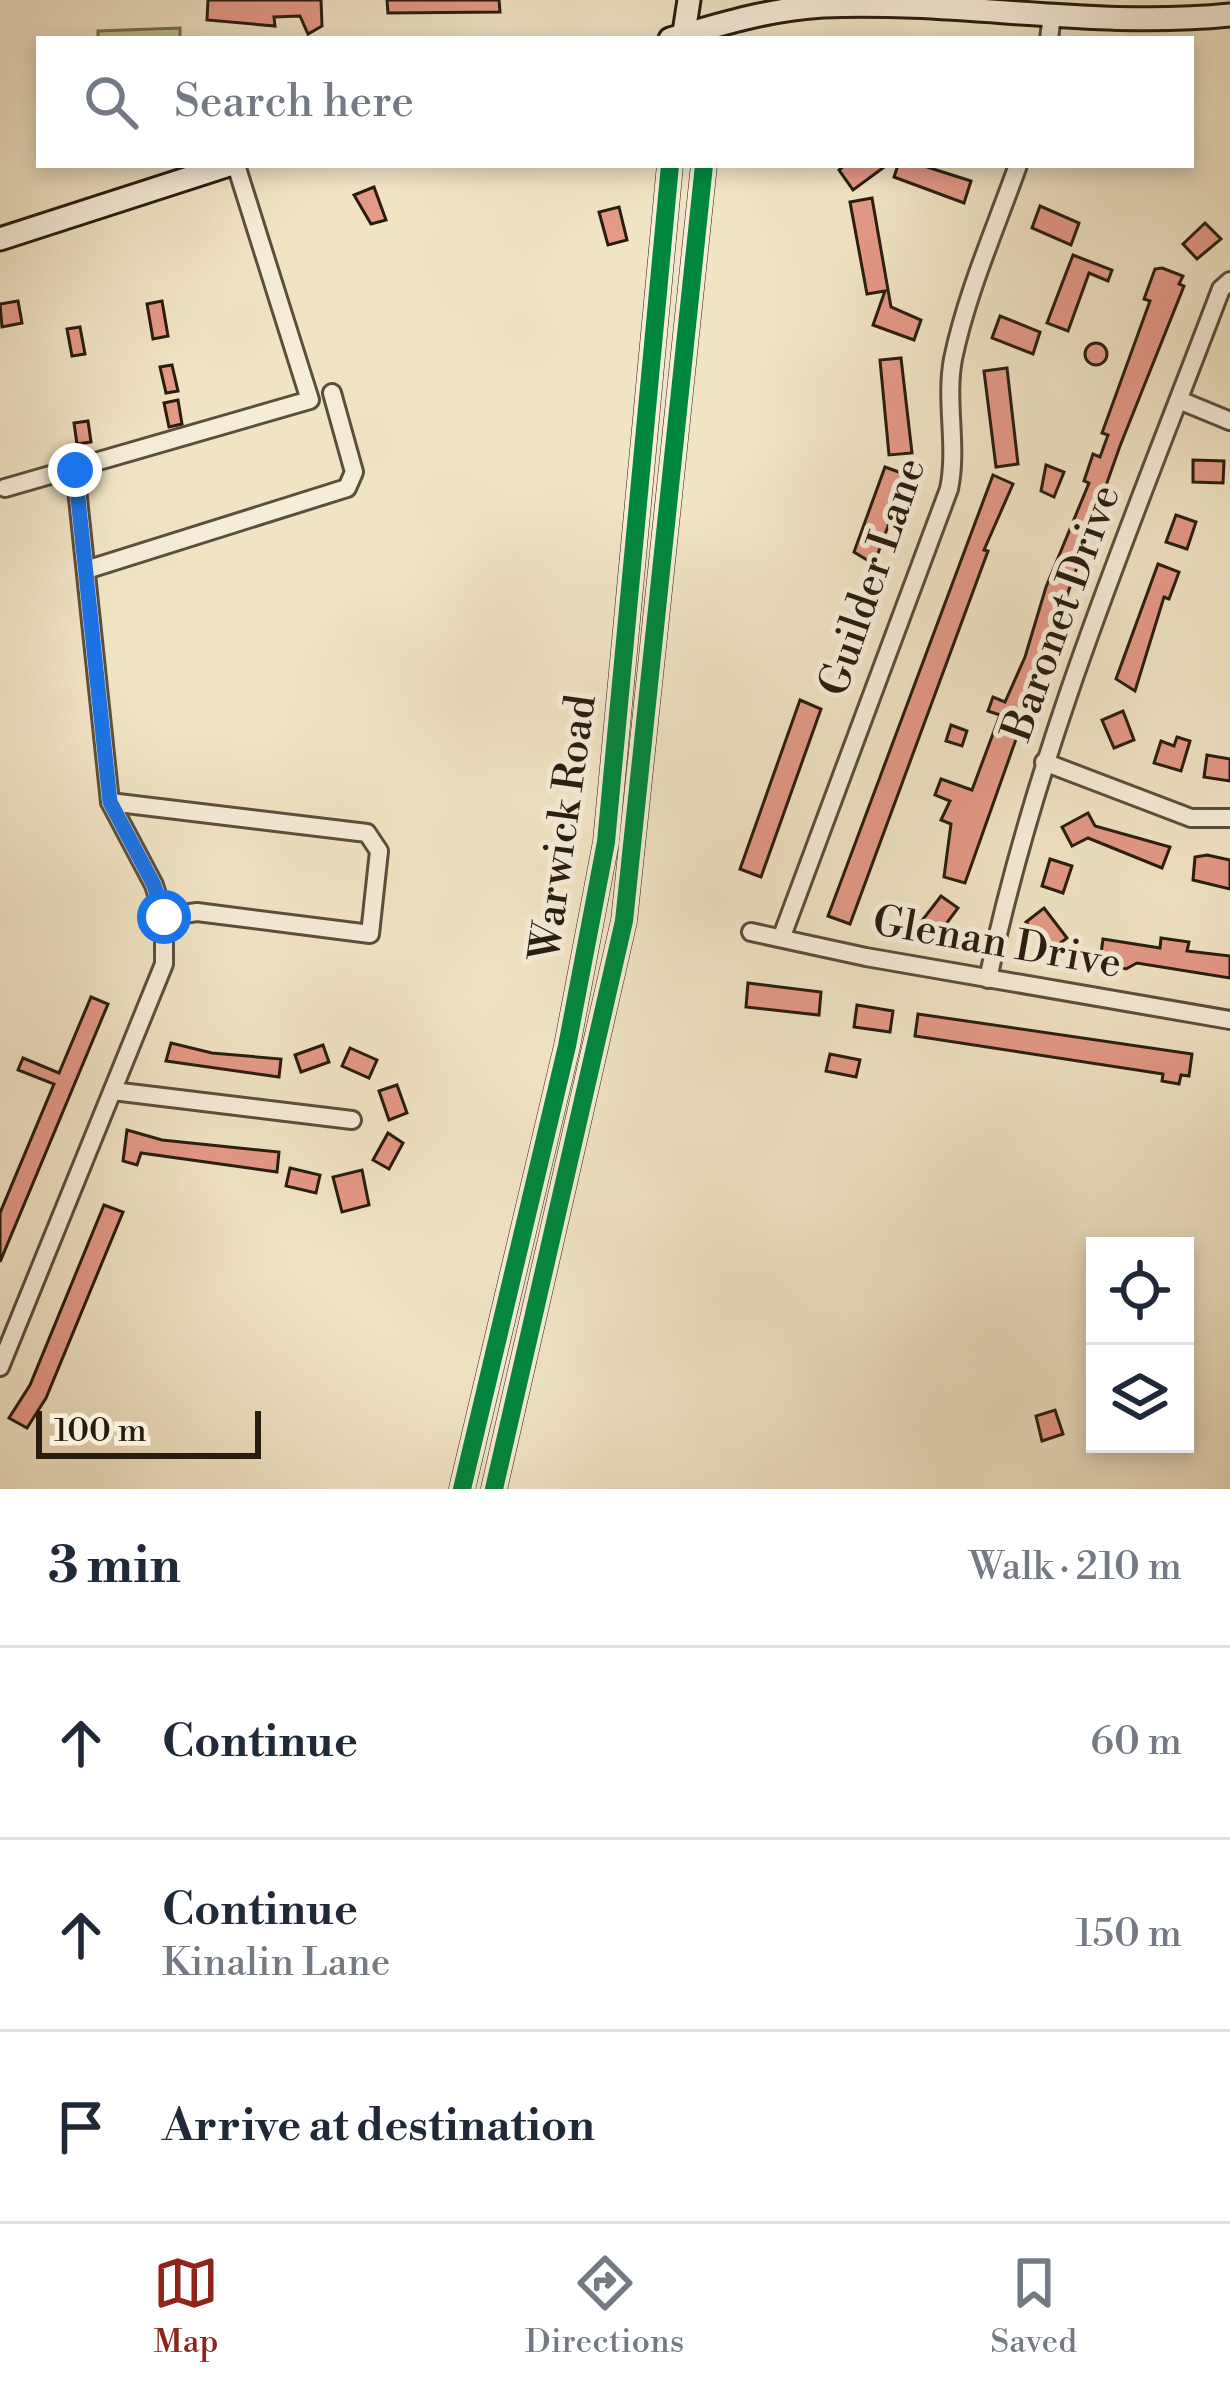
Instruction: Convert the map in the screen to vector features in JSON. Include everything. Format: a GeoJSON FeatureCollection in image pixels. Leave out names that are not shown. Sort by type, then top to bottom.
{"type":"FeatureCollection","features":[{"type":"Feature","properties":{"kind":"main road"},"geometry":{"type":"LineString","coordinates":[[680,36],[689,0]]}},
{"type":"Feature","properties":{"kind":"main road"},"geometry":{"type":"LineString","coordinates":[[722,0],[717,32],[791,9],[847,5],[1014,7],[1052,15],[1228,10]]}},
{"type":"Feature","properties":{"kind":"main road"},"geometry":{"type":"LineString","coordinates":[[0,239],[223,168]]}},
{"type":"Feature","properties":{"kind":"main road","name":"Warwick Road"},"geometry":{"type":"LineString","coordinates":[[462,1489],[567,1046],[606,842],[670,168]]}},
{"type":"Feature","properties":{"kind":"main road","name":"Warwick Road"},"geometry":{"type":"LineString","coordinates":[[494,1489],[609,1001],[627,900],[704,168]]}},
{"type":"Feature","properties":{"kind":"street"},"geometry":{"type":"LineString","coordinates":[[1049,36],[1052,15]]}},
{"type":"Feature","properties":{"kind":"street"},"geometry":{"type":"LineString","coordinates":[[5,488],[310,400],[233,168]]}},
{"type":"Feature","properties":{"kind":"street","name":"Guilder Lane"},"geometry":{"type":"LineString","coordinates":[[782,936],[949,489],[954,462],[952,365],[971,291],[1017,168]]}},
{"type":"Feature","properties":{"kind":"street","name":"Baronet Drive"},"geometry":{"type":"LineString","coordinates":[[988,979],[1008,883],[1044,762],[1179,400],[1222,289],[1230,281]]}},
{"type":"Feature","properties":{"kind":"street"},"geometry":{"type":"LineString","coordinates":[[86,570],[347,488],[354,472],[332,393]]}},
{"type":"Feature","properties":{"kind":"street"},"geometry":{"type":"LineString","coordinates":[[1179,400],[1230,422]]}},
{"type":"Feature","properties":{"kind":"street"},"geometry":{"type":"LineString","coordinates":[[0,1367],[164,964],[164,917],[154,885],[110,802],[75,470]]}},
{"type":"Feature","properties":{"kind":"street"},"geometry":{"type":"LineString","coordinates":[[1044,762],[1191,818],[1230,818]]}},
{"type":"Feature","properties":{"kind":"street"},"geometry":{"type":"LineString","coordinates":[[110,802],[367,833],[379,851],[370,934],[196,912],[164,917]]}},
{"type":"Feature","properties":{"kind":"street","name":"Glenan Drive"},"geometry":{"type":"LineString","coordinates":[[752,932],[1230,1020]]}},
{"type":"Feature","properties":{"kind":"street"},"geometry":{"type":"LineString","coordinates":[[113,1091],[352,1120]]}},
{"type":"Feature","properties":{"kind":"green space"},"geometry":{"type":"Polygon","coordinates":[[[180,28],[180,36],[98,36],[98,31],[180,28]]]}},
{"type":"Feature","properties":{"kind":"building"},"geometry":{"type":"Polygon","coordinates":[[[208,0],[321,0],[322,26],[308,34],[300,16],[274,17],[275,26],[207,20],[208,0]]]}},
{"type":"Feature","properties":{"kind":"building"},"geometry":{"type":"Polygon","coordinates":[[[387,0],[499,0],[500,12],[388,13],[387,0]]]}},
{"type":"Feature","properties":{"kind":"building"},"geometry":{"type":"Polygon","coordinates":[[[841,168],[883,168],[853,190],[841,168]]]}},
{"type":"Feature","properties":{"kind":"building"},"geometry":{"type":"Polygon","coordinates":[[[897,168],[930,168],[971,181],[964,203],[894,177],[897,168]]]}},
{"type":"Feature","properties":{"kind":"building"},"geometry":{"type":"Polygon","coordinates":[[[374,187],[386,220],[371,224],[354,195],[374,187]]]}},
{"type":"Feature","properties":{"kind":"building"},"geometry":{"type":"Polygon","coordinates":[[[872,198],[891,307],[921,320],[914,340],[873,325],[885,291],[867,294],[850,202],[872,198]]]}},
{"type":"Feature","properties":{"kind":"building"},"geometry":{"type":"Polygon","coordinates":[[[1040,206],[1079,223],[1071,245],[1032,228],[1040,206]]]}},
{"type":"Feature","properties":{"kind":"building"},"geometry":{"type":"Polygon","coordinates":[[[619,207],[627,240],[608,245],[599,212],[619,207]]]}},
{"type":"Feature","properties":{"kind":"building"},"geometry":{"type":"Polygon","coordinates":[[[1205,223],[1221,239],[1197,259],[1183,244],[1205,223]]]}},
{"type":"Feature","properties":{"kind":"building"},"geometry":{"type":"Polygon","coordinates":[[[1073,255],[1112,270],[1108,281],[1089,273],[1068,331],[1047,323],[1073,255]]]}},
{"type":"Feature","properties":{"kind":"building"},"geometry":{"type":"Polygon","coordinates":[[[1155,269],[1183,276],[1179,284],[1184,286],[1120,446],[965,883],[944,877],[951,824],[941,820],[950,801],[935,795],[941,779],[972,790],[1000,715],[988,711],[993,697],[1005,702],[1025,657],[1046,587],[1089,483],[1084,481],[1093,454],[1100,457],[1108,435],[1102,433],[1150,301],[1144,299],[1155,269]]]}},
{"type":"Feature","properties":{"kind":"building"},"geometry":{"type":"Polygon","coordinates":[[[18,301],[22,323],[2,327],[0,304],[18,301]]]}},
{"type":"Feature","properties":{"kind":"building"},"geometry":{"type":"Polygon","coordinates":[[[162,301],[168,336],[153,339],[147,304],[162,301]]]}},
{"type":"Feature","properties":{"kind":"building"},"geometry":{"type":"Polygon","coordinates":[[[1000,316],[1040,332],[1033,354],[992,338],[1000,316]]]}},
{"type":"Feature","properties":{"kind":"building"},"geometry":{"type":"Polygon","coordinates":[[[80,327],[85,354],[72,356],[67,329],[80,327]]]}},
{"type":"Feature","properties":{"kind":"building"},"geometry":{"type":"Polygon","coordinates":[[[1096,343],[1107,354],[1096,365],[1085,354],[1096,343]]]}},
{"type":"Feature","properties":{"kind":"building"},"geometry":{"type":"Polygon","coordinates":[[[901,358],[912,453],[889,455],[880,360],[901,358]]]}},
{"type":"Feature","properties":{"kind":"building"},"geometry":{"type":"Polygon","coordinates":[[[172,365],[178,391],[166,393],[160,367],[172,365]]]}},
{"type":"Feature","properties":{"kind":"building"},"geometry":{"type":"Polygon","coordinates":[[[1007,368],[1018,464],[996,467],[984,371],[1007,368]]]}},
{"type":"Feature","properties":{"kind":"building"},"geometry":{"type":"Polygon","coordinates":[[[178,400],[182,424],[169,427],[164,403],[178,400]]]}},
{"type":"Feature","properties":{"kind":"building"},"geometry":{"type":"Polygon","coordinates":[[[88,421],[91,442],[77,444],[74,423],[88,421]]]}},
{"type":"Feature","properties":{"kind":"building"},"geometry":{"type":"Polygon","coordinates":[[[1193,460],[1224,461],[1223,483],[1193,482],[1193,460]]]}},
{"type":"Feature","properties":{"kind":"building"},"geometry":{"type":"Polygon","coordinates":[[[1046,465],[1064,472],[1054,497],[1041,491],[1046,465]]]}},
{"type":"Feature","properties":{"kind":"building"},"geometry":{"type":"Polygon","coordinates":[[[885,467],[907,475],[874,564],[854,552],[885,467]]]}},
{"type":"Feature","properties":{"kind":"building"},"geometry":{"type":"Polygon","coordinates":[[[993,475],[1013,484],[984,550],[988,551],[850,924],[828,916],[993,475]]]}},
{"type":"Feature","properties":{"kind":"building"},"geometry":{"type":"Polygon","coordinates":[[[1176,515],[1196,522],[1187,549],[1166,542],[1176,515]]]}},
{"type":"Feature","properties":{"kind":"building"},"geometry":{"type":"Polygon","coordinates":[[[1158,564],[1179,572],[1169,599],[1164,597],[1135,691],[1116,679],[1158,564]]]}},
{"type":"Feature","properties":{"kind":"building"},"geometry":{"type":"Polygon","coordinates":[[[800,700],[821,709],[761,877],[740,869],[800,700]]]}},
{"type":"Feature","properties":{"kind":"building"},"geometry":{"type":"Polygon","coordinates":[[[1123,711],[1134,740],[1114,748],[1102,720],[1123,711]]]}},
{"type":"Feature","properties":{"kind":"building"},"geometry":{"type":"Polygon","coordinates":[[[951,725],[967,731],[962,746],[946,741],[951,725]]]}},
{"type":"Feature","properties":{"kind":"building"},"geometry":{"type":"Polygon","coordinates":[[[1177,737],[1190,741],[1181,771],[1154,763],[1161,741],[1174,746],[1177,737]]]}},
{"type":"Feature","properties":{"kind":"building"},"geometry":{"type":"Polygon","coordinates":[[[1207,755],[1230,759],[1230,781],[1204,777],[1207,755]]]}},
{"type":"Feature","properties":{"kind":"building"},"geometry":{"type":"Polygon","coordinates":[[[1088,813],[1095,826],[1170,847],[1162,868],[1088,838],[1072,846],[1062,827],[1088,813]]]}},
{"type":"Feature","properties":{"kind":"building"},"geometry":{"type":"Polygon","coordinates":[[[1195,857],[1230,860],[1230,889],[1193,880],[1195,857]]]}},
{"type":"Feature","properties":{"kind":"building"},"geometry":{"type":"Polygon","coordinates":[[[1050,859],[1072,866],[1063,893],[1042,886],[1050,859]]]}},
{"type":"Feature","properties":{"kind":"building"},"geometry":{"type":"Polygon","coordinates":[[[941,896],[958,908],[934,940],[917,927],[941,896]]]}},
{"type":"Feature","properties":{"kind":"building"},"geometry":{"type":"Polygon","coordinates":[[[1044,908],[1067,938],[1050,951],[1026,922],[1044,908]]]}},
{"type":"Feature","properties":{"kind":"building"},"geometry":{"type":"Polygon","coordinates":[[[1161,938],[1189,942],[1187,951],[1230,956],[1230,978],[1137,963],[1126,969],[1100,961],[1103,939],[1160,948],[1161,938]]]}},
{"type":"Feature","properties":{"kind":"building"},"geometry":{"type":"Polygon","coordinates":[[[748,983],[821,992],[819,1015],[746,1007],[748,983]]]}},
{"type":"Feature","properties":{"kind":"building"},"geometry":{"type":"Polygon","coordinates":[[[91,997],[108,1004],[0,1262],[0,1213],[54,1084],[18,1070],[23,1058],[59,1073],[91,997]]]}},
{"type":"Feature","properties":{"kind":"building"},"geometry":{"type":"Polygon","coordinates":[[[857,1005],[893,1011],[890,1032],[854,1027],[857,1005]]]}},
{"type":"Feature","properties":{"kind":"building"},"geometry":{"type":"Polygon","coordinates":[[[918,1014],[1192,1054],[1189,1076],[1181,1075],[1179,1084],[1162,1081],[1163,1074],[915,1036],[918,1014]]]}},
{"type":"Feature","properties":{"kind":"building"},"geometry":{"type":"Polygon","coordinates":[[[171,1043],[212,1053],[281,1059],[279,1077],[166,1061],[171,1043]]]}},
{"type":"Feature","properties":{"kind":"building"},"geometry":{"type":"Polygon","coordinates":[[[323,1045],[329,1062],[301,1072],[295,1055],[323,1045]]]}},
{"type":"Feature","properties":{"kind":"building"},"geometry":{"type":"Polygon","coordinates":[[[350,1048],[377,1060],[369,1078],[342,1066],[350,1048]]]}},
{"type":"Feature","properties":{"kind":"building"},"geometry":{"type":"Polygon","coordinates":[[[830,1054],[860,1060],[856,1077],[826,1071],[830,1054]]]}},
{"type":"Feature","properties":{"kind":"building"},"geometry":{"type":"Polygon","coordinates":[[[397,1085],[407,1113],[389,1120],[379,1091],[397,1085]]]}},
{"type":"Feature","properties":{"kind":"building"},"geometry":{"type":"Polygon","coordinates":[[[127,1130],[162,1140],[279,1152],[277,1172],[141,1153],[137,1165],[123,1161],[127,1130]]]}},
{"type":"Feature","properties":{"kind":"building"},"geometry":{"type":"Polygon","coordinates":[[[388,1133],[403,1143],[389,1169],[373,1160],[388,1133]]]}},
{"type":"Feature","properties":{"kind":"building"},"geometry":{"type":"Polygon","coordinates":[[[290,1168],[320,1175],[316,1193],[286,1186],[290,1168]]]}},
{"type":"Feature","properties":{"kind":"building"},"geometry":{"type":"Polygon","coordinates":[[[362,1170],[369,1205],[342,1212],[333,1177],[362,1170]]]}},
{"type":"Feature","properties":{"kind":"building"},"geometry":{"type":"Polygon","coordinates":[[[104,1205],[123,1212],[46,1398],[27,1428],[9,1418],[30,1385],[104,1205]]]}},
{"type":"Feature","properties":{"kind":"building"},"geometry":{"type":"Polygon","coordinates":[[[1055,1410],[1063,1434],[1042,1441],[1036,1416],[1055,1410]]]}},
{"type":"Feature","properties":{"kind":"cycle path"},"geometry":{"type":"LineString","coordinates":[[462,1489],[567,1046],[606,842],[670,168]]}},
{"type":"Feature","properties":{"kind":"cycle path"},"geometry":{"type":"LineString","coordinates":[[494,1489],[624,921],[704,168]]}},
{"type":"Feature","properties":{"kind":"route"},"geometry":{"type":"LineString","coordinates":[[75,470],[110,802],[154,885],[164,917]]}}]}
